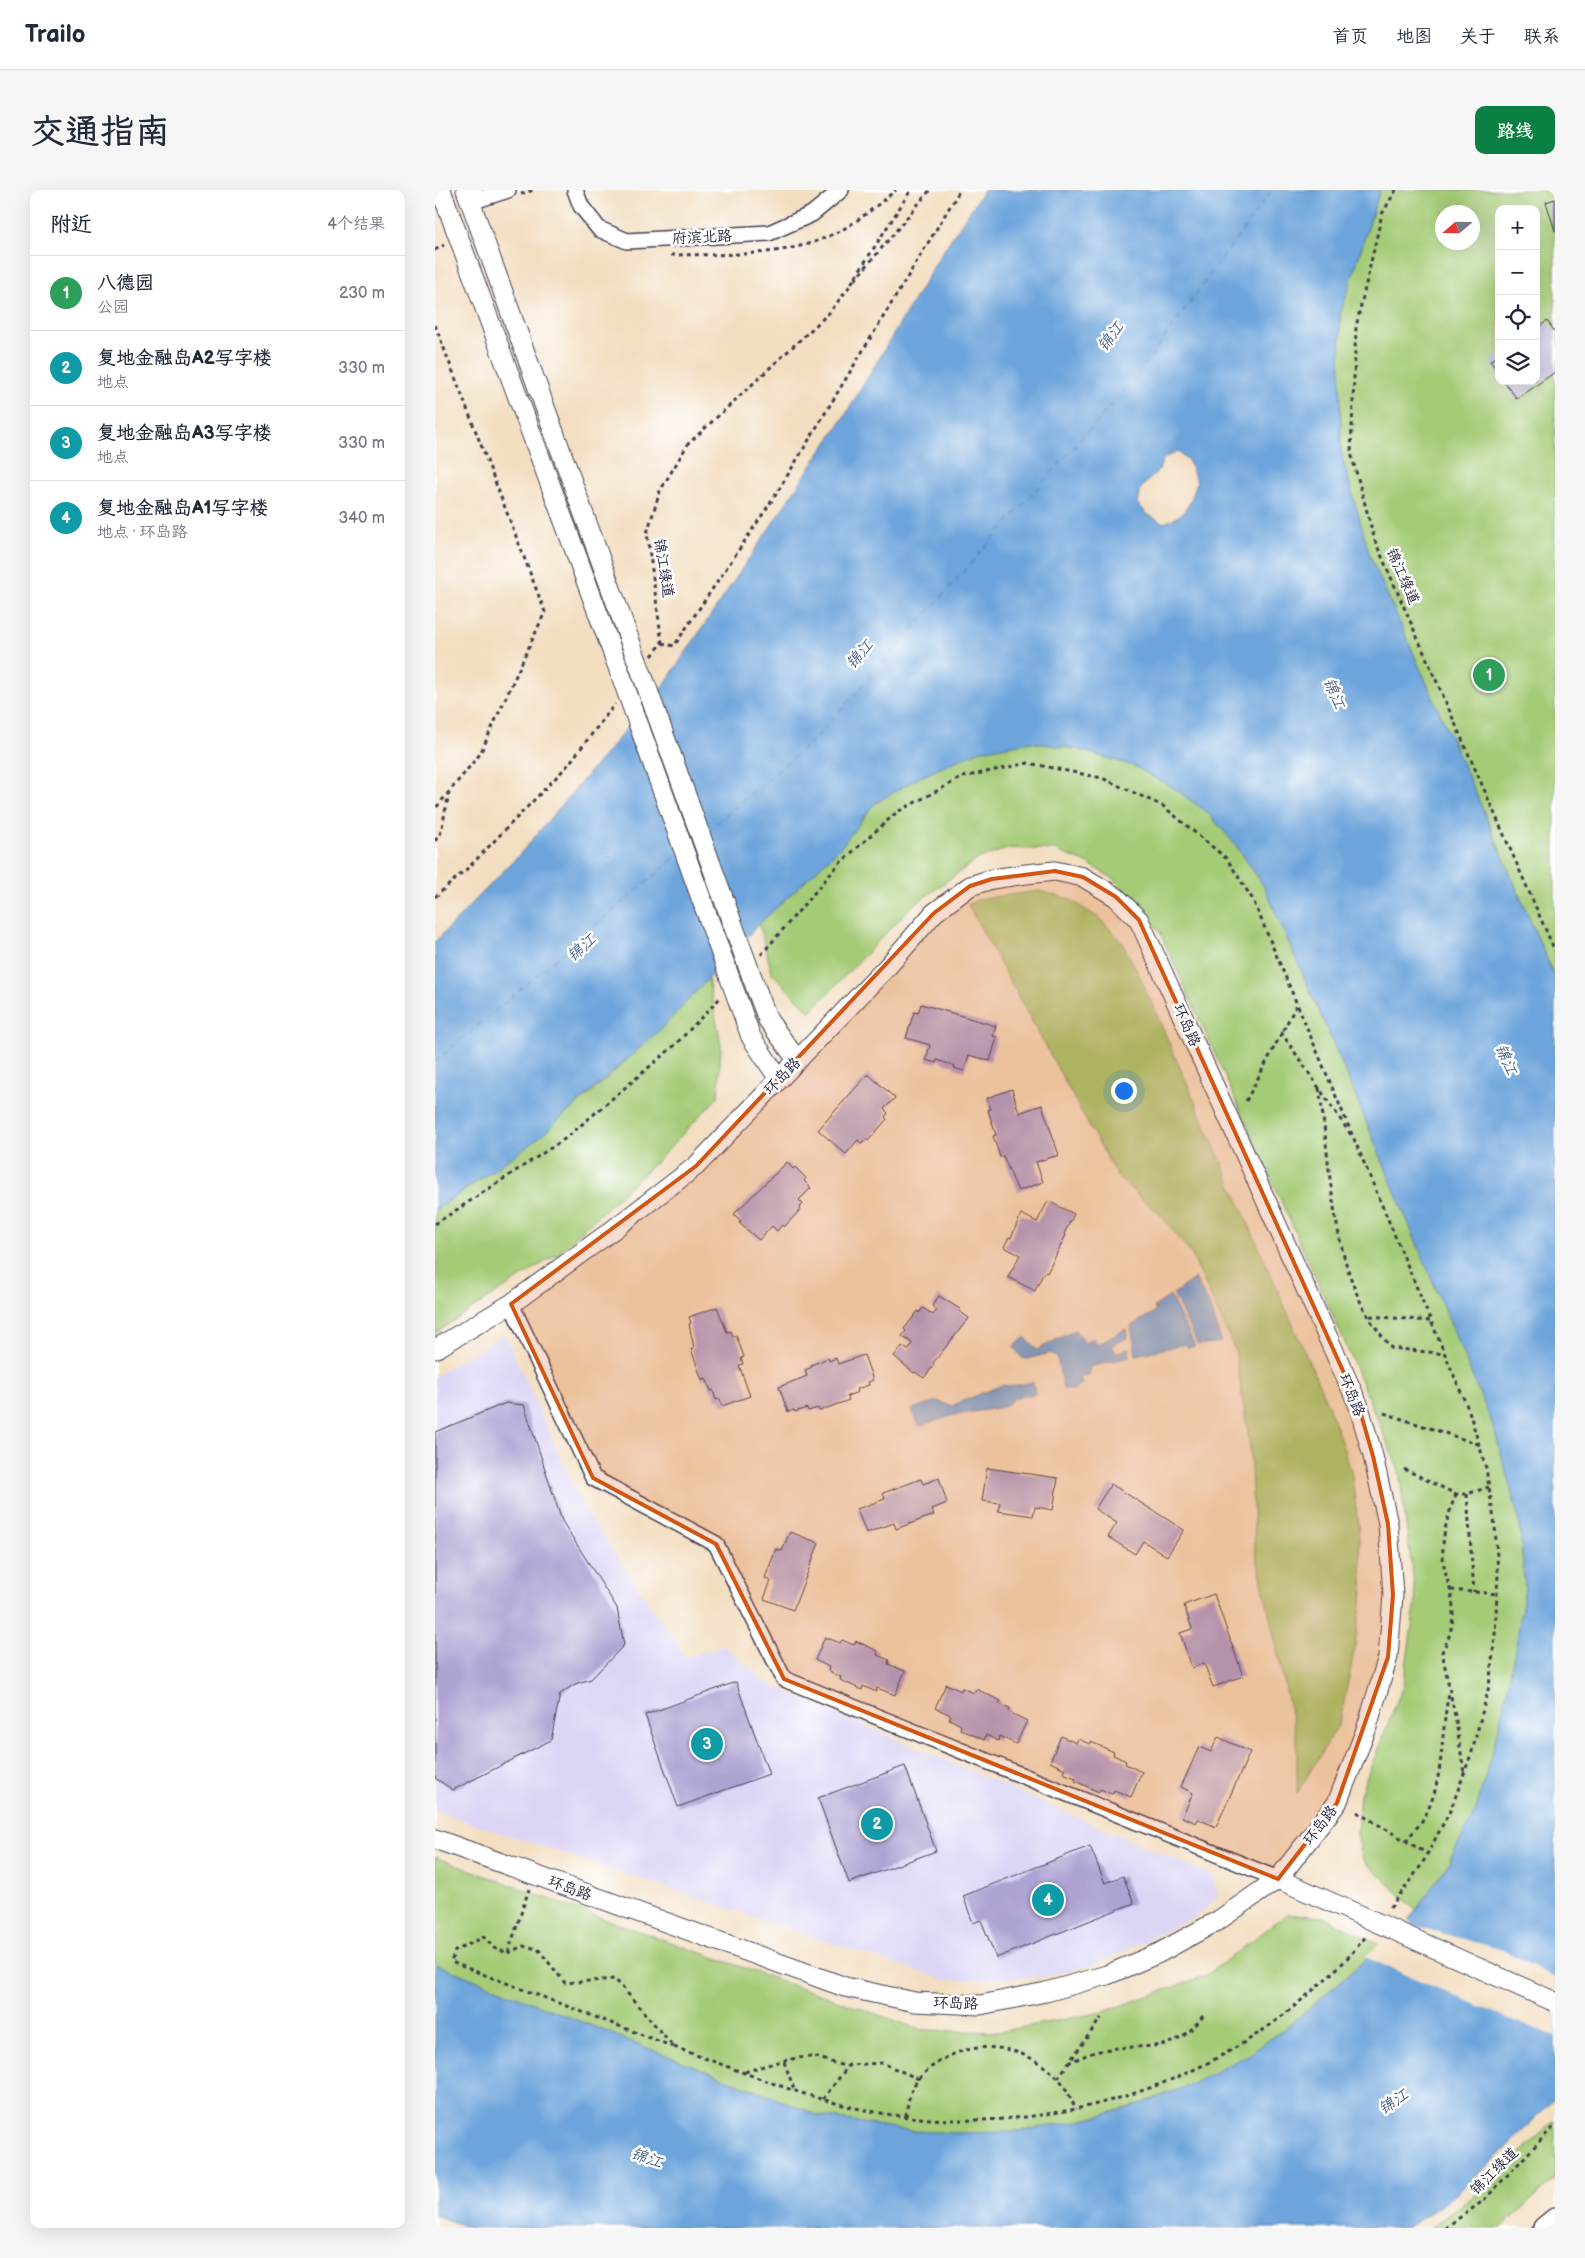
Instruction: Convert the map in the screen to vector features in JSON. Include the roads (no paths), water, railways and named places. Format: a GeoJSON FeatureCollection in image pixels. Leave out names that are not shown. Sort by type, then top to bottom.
{"type":"FeatureCollection","features":[{"type":"Feature","properties":{"kind":"main road"},"geometry":{"type":"LineString","coordinates":[[1544,2228],[1555,2219]]}},
{"type":"Feature","properties":{"kind":"street"},"geometry":{"type":"LineString","coordinates":[[466,190],[768,1020],[797,1060]]}},
{"type":"Feature","properties":{"kind":"street"},"geometry":{"type":"LineString","coordinates":[[472,190],[481,199],[508,190]]}},
{"type":"Feature","properties":{"kind":"street","name":"府滨北路"},"geometry":{"type":"LineString","coordinates":[[575,190],[581,206],[599,230],[627,241],[769,233],[812,214],[841,190]]}},
{"type":"Feature","properties":{"kind":"street"},"geometry":{"type":"LineString","coordinates":[[440,191],[615,659],[751,1037],[779,1079]]}},
{"type":"Feature","properties":{"kind":"street","name":"环岛路"},"geometry":{"type":"LineString","coordinates":[[435,1349],[511,1304],[696,1166],[888,966],[934,913],[970,886],[993,879],[1026,874],[1055,872],[1083,876],[1116,897],[1139,920],[1357,1404],[1373,1456],[1388,1524],[1393,1594],[1388,1657],[1369,1721],[1337,1803],[1278,1879],[1219,1920],[1159,1953],[1107,1975],[1047,1992],[981,2005],[915,2002],[845,1987],[435,1839]]}},
{"type":"Feature","properties":{"kind":"street"},"geometry":{"type":"LineString","coordinates":[[511,1304],[593,1478],[716,1544],[784,1680],[1278,1879],[1555,2002]]}},
{"type":"Feature","properties":{"kind":"water","name":"锦江"},"geometry":{"type":"Polygon","coordinates":[[[984,190],[1380,190],[1340,315],[1341,453],[1370,556],[1476,794],[1555,978],[1555,2098],[1492,2162],[1442,2205],[1406,2228],[469,2228],[435,2215],[435,1964],[820,2116],[911,2131],[960,2133],[1011,2132],[1077,2122],[1131,2107],[1188,2086],[1250,2054],[1292,2023],[1404,1927],[1445,1869],[1475,1813],[1499,1727],[1516,1646],[1525,1588],[1519,1519],[1494,1428],[1340,1059],[1264,886],[1235,844],[1209,814],[1177,790],[1134,766],[1077,749],[1030,742],[978,751],[916,779],[874,804],[840,848],[759,924],[662,1028],[534,1142],[435,1210],[435,942],[519,855],[664,685],[846,414],[943,251],[984,190]],[[1177,451],[1163,459],[1159,470],[1141,488],[1138,504],[1147,514],[1163,523],[1177,517],[1186,508],[1197,482],[1188,460],[1177,451]]]}},
{"type":"Feature","properties":{"kind":"water"},"geometry":{"type":"Polygon","coordinates":[[[1195,1278],[1212,1310],[1221,1342],[1198,1345],[1173,1294],[1195,1278]]]}},
{"type":"Feature","properties":{"kind":"water"},"geometry":{"type":"Polygon","coordinates":[[[1170,1296],[1195,1346],[1188,1348],[1186,1344],[1136,1355],[1131,1326],[1156,1311],[1154,1307],[1170,1296]]]}},
{"type":"Feature","properties":{"kind":"water"},"geometry":{"type":"Polygon","coordinates":[[[1126,1329],[1127,1338],[1112,1345],[1116,1353],[1129,1348],[1130,1357],[1089,1367],[1090,1374],[1080,1377],[1082,1384],[1076,1386],[1075,1390],[1063,1389],[1057,1357],[1051,1353],[1026,1359],[1022,1358],[1014,1347],[1025,1337],[1037,1350],[1075,1330],[1085,1343],[1093,1338],[1097,1345],[1126,1329]]]}},
{"type":"Feature","properties":{"kind":"water"},"geometry":{"type":"Polygon","coordinates":[[[1033,1382],[1035,1394],[1014,1398],[1004,1407],[954,1415],[919,1426],[912,1409],[937,1401],[951,1406],[1002,1385],[1011,1386],[1033,1382]]]}},
{"type":"Feature","properties":{"kind":"place","name":"八德园"},"geometry":{"type":"Point","coordinates":[1489,675]}},
{"type":"Feature","properties":{"kind":"place","name":"复地金融岛A3写字楼"},"geometry":{"type":"Point","coordinates":[707,1744]}},
{"type":"Feature","properties":{"kind":"place","name":"复地金融岛A2写字楼"},"geometry":{"type":"Point","coordinates":[877,1824]}},
{"type":"Feature","properties":{"kind":"place","name":"复地金融岛A1写字楼"},"geometry":{"type":"Point","coordinates":[1048,1900]}}]}
